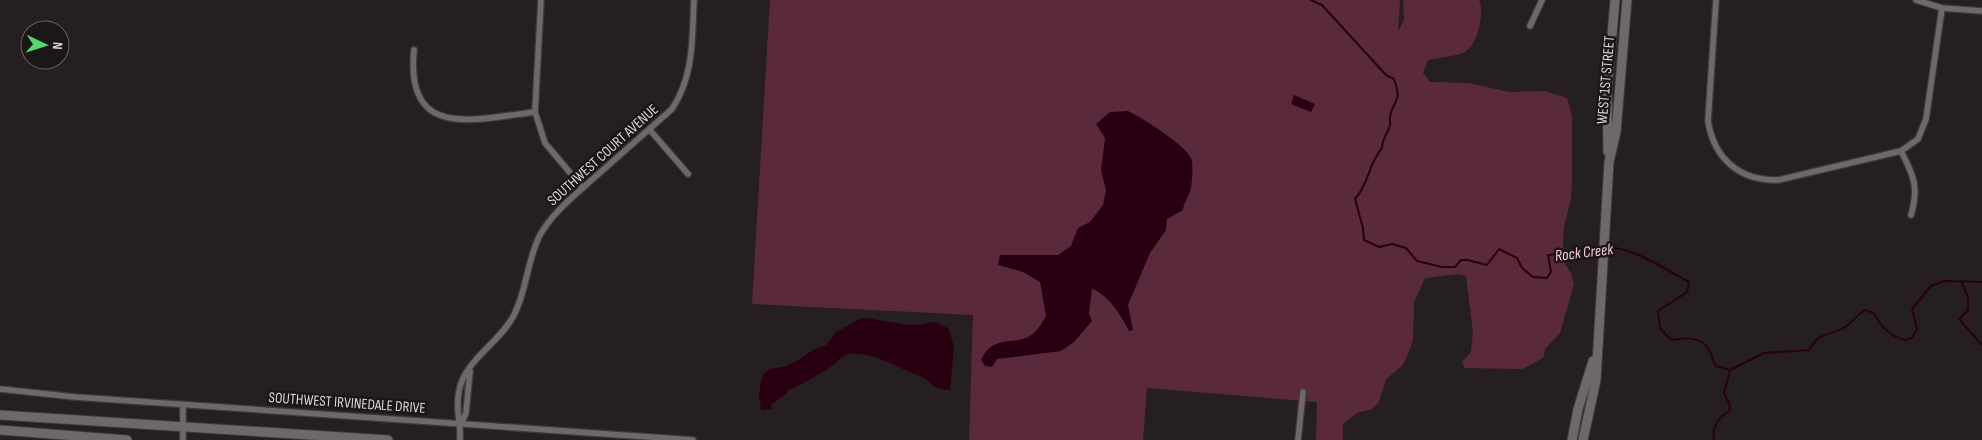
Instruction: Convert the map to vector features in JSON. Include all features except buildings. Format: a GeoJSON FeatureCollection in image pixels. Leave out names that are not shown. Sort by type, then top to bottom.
{"type":"FeatureCollection","features":[{"type":"Feature","properties":{"kind":"main road","name":"WEST 1ST STREET"},"geometry":{"type":"LineString","coordinates":[[1609,162],[1606,133],[1607,91],[1615,0]]}},
{"type":"Feature","properties":{"kind":"main road","name":"WEST 1ST STREET"},"geometry":{"type":"LineString","coordinates":[[1583,440],[1594,393],[1609,162],[1616,132],[1627,0]]}},
{"type":"Feature","properties":{"kind":"main road","name":"WEST 1ST STREET"},"geometry":{"type":"LineString","coordinates":[[1572,440],[1578,409],[1597,352]]}},
{"type":"Feature","properties":{"kind":"main road"},"geometry":{"type":"LineString","coordinates":[[0,415],[388,440]]}},
{"type":"Feature","properties":{"kind":"main road"},"geometry":{"type":"LineString","coordinates":[[0,430],[126,440]]}},
{"type":"Feature","properties":{"kind":"street"},"geometry":{"type":"LineString","coordinates":[[541,0],[535,112],[545,143],[583,188]]}},
{"type":"Feature","properties":{"kind":"street","name":"SOUTHWEST COURT AVENUE"},"geometry":{"type":"LineString","coordinates":[[460,440],[461,424],[456,408],[462,379],[478,356],[495,341],[514,316],[520,303],[535,244],[542,233],[558,212],[583,188],[672,109],[685,87],[691,59],[694,0]]}},
{"type":"Feature","properties":{"kind":"street"},"geometry":{"type":"LineString","coordinates":[[1530,26],[1542,0]]}},
{"type":"Feature","properties":{"kind":"street"},"geometry":{"type":"LineString","coordinates":[[1716,0],[1708,122],[1714,146],[1730,166],[1753,178],[1778,180],[1901,151],[1918,139],[1926,119],[1942,8]]}},
{"type":"Feature","properties":{"kind":"street"},"geometry":{"type":"LineString","coordinates":[[1916,0],[1942,8],[1982,11]]}},
{"type":"Feature","properties":{"kind":"street"},"geometry":{"type":"LineString","coordinates":[[414,50],[413,76],[416,90],[423,103],[442,117],[466,120],[535,112]]}},
{"type":"Feature","properties":{"kind":"street"},"geometry":{"type":"LineString","coordinates":[[649,129],[688,174]]}},
{"type":"Feature","properties":{"kind":"street"},"geometry":{"type":"LineString","coordinates":[[1901,151],[1911,170],[1916,190],[1911,216]]}},
{"type":"Feature","properties":{"kind":"street","name":"SOUTHWEST COURT AVENUE"},"geometry":{"type":"LineString","coordinates":[[461,424],[466,414],[470,369]]}},
{"type":"Feature","properties":{"kind":"street","name":"SOUTHWEST IRVINEDALE DRIVE"},"geometry":{"type":"LineString","coordinates":[[0,389],[183,405],[693,440]]}},
{"type":"Feature","properties":{"kind":"street"},"geometry":{"type":"LineString","coordinates":[[1298,440],[1303,392]]}},
{"type":"Feature","properties":{"kind":"street"},"geometry":{"type":"LineString","coordinates":[[183,405],[183,440]]}},
{"type":"Feature","properties":{"kind":"shaded area"},"geometry":{"type":"Polygon","coordinates":[[[770,0],[1400,0],[1398,32],[1404,20],[1403,0],[1479,0],[1481,19],[1477,35],[1470,47],[1459,54],[1428,60],[1423,73],[1430,82],[1469,83],[1509,92],[1545,91],[1567,98],[1572,116],[1572,183],[1571,198],[1564,227],[1562,259],[1571,273],[1574,284],[1560,333],[1545,349],[1543,358],[1522,369],[1465,368],[1462,362],[1471,352],[1473,332],[1466,276],[1459,274],[1425,278],[1414,302],[1413,341],[1406,359],[1402,366],[1386,379],[1379,402],[1372,409],[1357,413],[1343,424],[1343,440],[1316,440],[1317,402],[1147,388],[1143,440],[969,440],[973,315],[752,304],[770,0]]]}},
{"type":"Feature","properties":{"kind":"shaded area"},"geometry":{"type":"Polygon","coordinates":[[[1294,95],[1315,104],[1311,112],[1291,104],[1294,95]]]}},
{"type":"Feature","properties":{"kind":"shaded area"},"geometry":{"type":"Polygon","coordinates":[[[1128,111],[1175,141],[1189,155],[1192,161],[1191,188],[1183,210],[1167,219],[1166,230],[1150,253],[1128,305],[1133,330],[1129,331],[1109,300],[1092,289],[1089,313],[1092,321],[1074,342],[1061,351],[997,359],[992,367],[985,366],[981,360],[993,346],[1028,337],[1036,330],[1046,316],[1040,282],[1023,272],[998,265],[1000,255],[1058,255],[1071,246],[1078,228],[1090,222],[1103,205],[1106,190],[1101,170],[1105,138],[1096,124],[1110,112],[1128,111]]]}},
{"type":"Feature","properties":{"kind":"shaded area"},"geometry":{"type":"Polygon","coordinates":[[[862,318],[913,325],[933,322],[949,329],[954,347],[950,390],[938,388],[924,378],[882,360],[862,354],[853,354],[842,357],[822,372],[788,390],[786,394],[772,404],[771,409],[761,410],[759,394],[762,376],[769,369],[783,367],[797,361],[813,350],[826,345],[836,332],[862,318]]]}},
{"type":"Feature","properties":{"kind":"waterway","name":"Rock Creek"},"geometry":{"type":"LineString","coordinates":[[1311,0],[1322,5],[1386,75],[1394,79],[1397,87],[1398,93],[1391,111],[1390,124],[1382,148],[1374,160],[1360,193],[1355,199],[1363,228],[1364,240],[1379,247],[1392,244],[1406,248],[1417,261],[1442,267],[1455,267],[1461,260],[1487,265],[1499,249],[1517,258],[1522,268],[1533,277],[1547,278],[1551,272],[1548,255],[1600,249]]}},
{"type":"Feature","properties":{"kind":"waterway","name":"Rock Creek"},"geometry":{"type":"LineString","coordinates":[[1607,248],[1616,248],[1638,255],[1689,282],[1687,292],[1658,311],[1660,328],[1671,340],[1686,338],[1704,343],[1709,349],[1716,366],[1730,370],[1764,353],[1809,350],[1818,338],[1843,329],[1865,310],[1874,313],[1883,327],[1896,337],[1906,340],[1912,338],[1917,329],[1912,309],[1931,286],[1944,281],[1982,282]]}},
{"type":"Feature","properties":{"kind":"waterway"},"geometry":{"type":"LineString","coordinates":[[1961,281],[1968,297],[1968,310],[1959,319],[1982,345]]}},
{"type":"Feature","properties":{"kind":"waterway"},"geometry":{"type":"LineString","coordinates":[[1714,440],[1715,426],[1722,416],[1730,410],[1724,393],[1730,370]]}}]}
